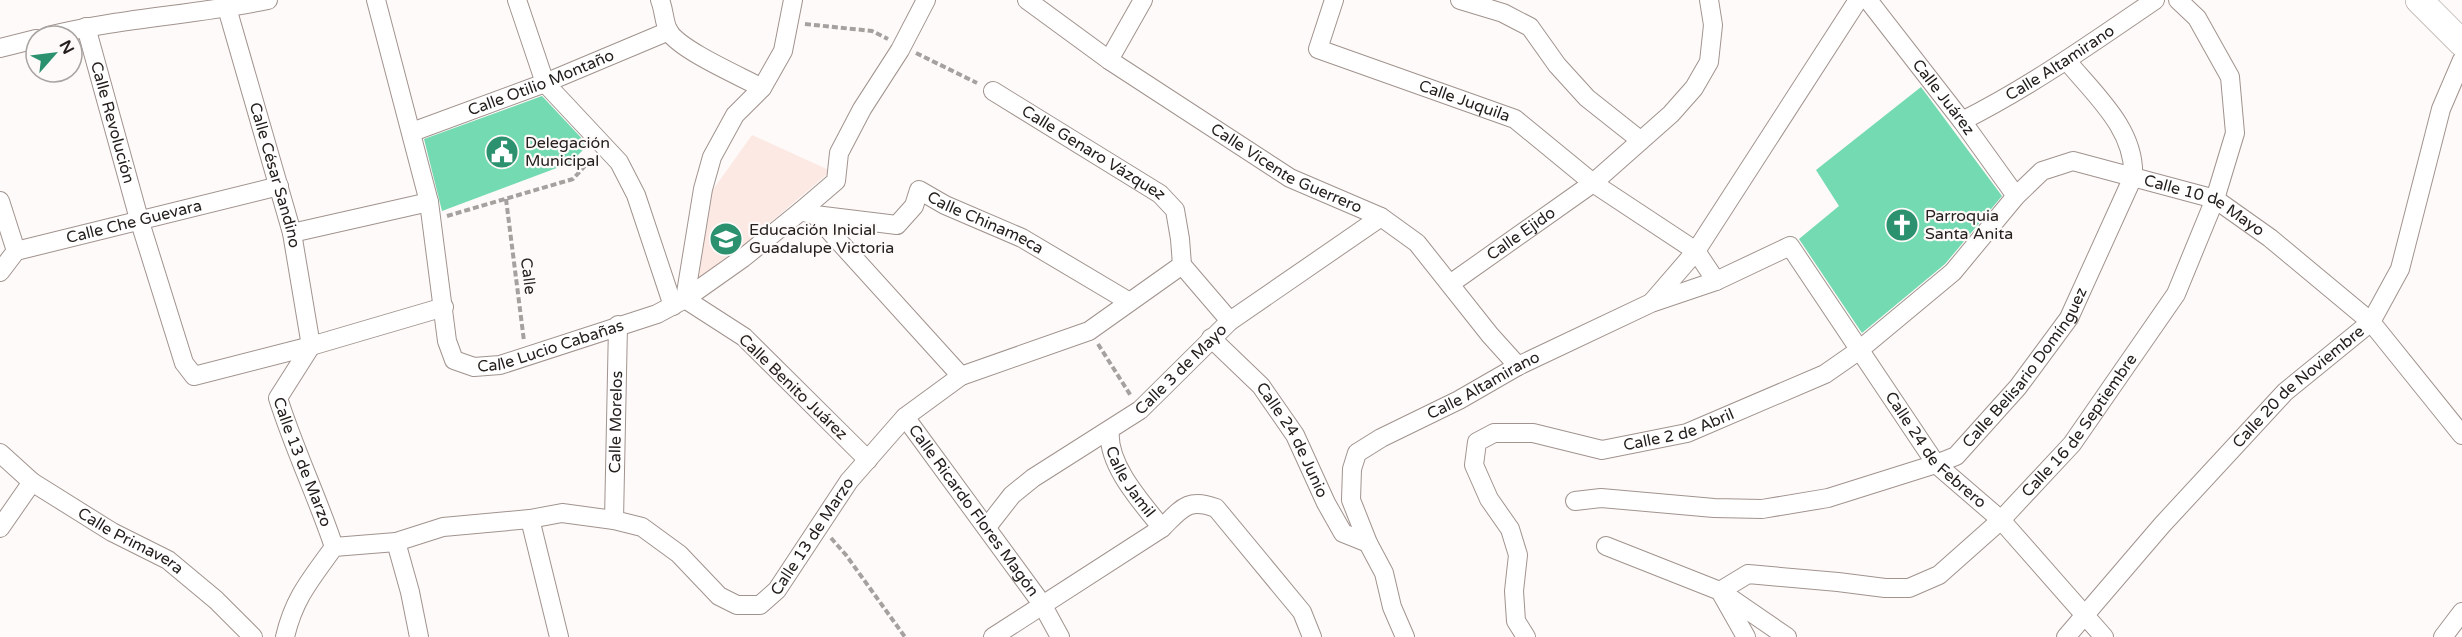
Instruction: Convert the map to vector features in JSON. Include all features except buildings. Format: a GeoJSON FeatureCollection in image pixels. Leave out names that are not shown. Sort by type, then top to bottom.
{"type":"FeatureCollection","features":[{"type":"Feature","properties":{"kind":"main road"},"geometry":{"type":"LineString","coordinates":[[2419,0],[2462,43]]}},
{"type":"Feature","properties":{"kind":"street"},"geometry":{"type":"LineString","coordinates":[[86,27],[227,8],[268,0]]}},
{"type":"Feature","properties":{"kind":"street","name":"Calle Lucio Cabañas"},"geometry":{"type":"LineString","coordinates":[[376,0],[429,202],[447,341],[454,360],[474,367],[500,365],[657,314],[679,302],[808,213],[836,181],[839,153],[862,109],[900,50],[926,0]]}},
{"type":"Feature","properties":{"kind":"street"},"geometry":{"type":"LineString","coordinates":[[517,0],[545,83],[619,162],[636,195],[679,302]]}},
{"type":"Feature","properties":{"kind":"street"},"geometry":{"type":"LineString","coordinates":[[660,0],[669,31],[679,42],[762,88]]}},
{"type":"Feature","properties":{"kind":"street"},"geometry":{"type":"LineString","coordinates":[[679,302],[712,157],[735,116],[762,88],[783,51],[794,0]]}},
{"type":"Feature","properties":{"kind":"street"},"geometry":{"type":"LineString","coordinates":[[1109,60],[1143,0]]}},
{"type":"Feature","properties":{"kind":"street","name":"Calle Juquila"},"geometry":{"type":"LineString","coordinates":[[1334,0],[1318,49],[1515,119],[1593,183]]}},
{"type":"Feature","properties":{"kind":"street"},"geometry":{"type":"LineString","coordinates":[[1460,0],[1503,13],[1530,27],[1557,65],[1587,98],[1640,140]]}},
{"type":"Feature","properties":{"kind":"street","name":"Calle Ejido"},"geometry":{"type":"LineString","coordinates":[[1450,284],[1593,183],[1671,114],[1686,97],[1709,62],[1713,25],[1709,0]]}},
{"type":"Feature","properties":{"kind":"street"},"geometry":{"type":"LineString","coordinates":[[1651,303],[1696,251],[1858,0]]}},
{"type":"Feature","properties":{"kind":"street","name":"Calle Juárez"},"geometry":{"type":"LineString","coordinates":[[1868,0],[1962,121],[2016,196]]}},
{"type":"Feature","properties":{"kind":"street","name":"Calle Altamirano"},"geometry":{"type":"LineString","coordinates":[[1962,121],[1994,105],[2067,61],[2155,0]]}},
{"type":"Feature","properties":{"kind":"street","name":"Calle 16 de Septiembre"},"geometry":{"type":"LineString","coordinates":[[1720,591],[1748,574],[1884,588],[1909,588],[1940,574],[2001,520],[2072,444],[2176,294],[2215,199],[2235,133],[2229,77],[2196,18],[2178,0]]}},
{"type":"Feature","properties":{"kind":"street","name":"Calle Vicente Guerrero"},"geometry":{"type":"LineString","coordinates":[[1037,2],[1109,60],[1290,178],[1381,218],[1417,243],[1518,366]]}},
{"type":"Feature","properties":{"kind":"street","name":"Calle César Sandino"},"geometry":{"type":"LineString","coordinates":[[227,8],[292,233],[311,346]]}},
{"type":"Feature","properties":{"kind":"street","name":"Calle Revolución"},"geometry":{"type":"LineString","coordinates":[[86,27],[140,219],[184,363],[194,376],[311,346]]}},
{"type":"Feature","properties":{"kind":"street","name":"Calle Otilio Montaño"},"geometry":{"type":"LineString","coordinates":[[412,132],[545,83],[669,31]]}},
{"type":"Feature","properties":{"kind":"street"},"geometry":{"type":"LineString","coordinates":[[0,48],[24,42]]}},
{"type":"Feature","properties":{"kind":"street","name":"Calle 20 de Noviembre"},"geometry":{"type":"LineString","coordinates":[[2066,637],[2162,525],[2285,392],[2371,322],[2400,269],[2441,109],[2462,60]]}},
{"type":"Feature","properties":{"kind":"street"},"geometry":{"type":"LineString","coordinates":[[2067,61],[2124,131],[2134,160],[2133,177]]}},
{"type":"Feature","properties":{"kind":"street","name":"Calle Genaro Vázquez"},"geometry":{"type":"LineString","coordinates":[[993,91],[1160,194],[1174,210],[1182,265]]}},
{"type":"Feature","properties":{"kind":"street","name":"Calle 10 de Mayo"},"geometry":{"type":"LineString","coordinates":[[2016,196],[2042,171],[2073,161],[2215,199],[2270,238],[2371,322]]}},
{"type":"Feature","properties":{"kind":"street","name":"Calle Belisario Domínguez"},"geometry":{"type":"LineString","coordinates":[[1575,501],[1601,498],[1714,508],[1761,509],[1828,498],[1956,456],[2018,387],[2069,318],[2133,177]]}},
{"type":"Feature","properties":{"kind":"street"},"geometry":{"type":"LineString","coordinates":[[1593,183],[1696,251],[1716,281]]}},
{"type":"Feature","properties":{"kind":"street","name":"Calle Che Guevara"},"geometry":{"type":"LineString","coordinates":[[16,251],[279,186]]}},
{"type":"Feature","properties":{"kind":"street","name":"Calle Chinameca"},"geometry":{"type":"LineString","coordinates":[[808,213],[897,225],[914,206],[920,190],[945,205],[1022,238],[1128,301]]}},
{"type":"Feature","properties":{"kind":"street","name":"Calle 2 de Abril"},"geometry":{"type":"LineString","coordinates":[[1526,637],[1516,621],[1514,591],[1518,555],[1510,529],[1489,499],[1474,465],[1477,442],[1494,433],[1533,434],[1602,450],[1687,433],[1825,374],[1858,351],[1953,272],[2016,196]]}},
{"type":"Feature","properties":{"kind":"street"},"geometry":{"type":"LineString","coordinates":[[0,201],[16,251],[0,272]]}},
{"type":"Feature","properties":{"kind":"street"},"geometry":{"type":"LineString","coordinates":[[292,233],[429,202]]}},
{"type":"Feature","properties":{"kind":"street"},"geometry":{"type":"LineString","coordinates":[[808,213],[961,376]]}},
{"type":"Feature","properties":{"kind":"street","name":"Calle 3 de Mayo"},"geometry":{"type":"LineString","coordinates":[[987,527],[1012,495],[1033,478],[1140,410],[1230,321],[1381,218]]}},
{"type":"Feature","properties":{"kind":"street","name":"Calle Altamirano"},"geometry":{"type":"LineString","coordinates":[[1405,637],[1392,607],[1384,573],[1368,543],[1351,500],[1352,469],[1357,453],[1381,438],[1459,400],[1518,366],[1651,303],[1716,281],[1790,246]]}},
{"type":"Feature","properties":{"kind":"street","name":"Calle 24 de Febrero"},"geometry":{"type":"LineString","coordinates":[[1790,246],[1858,351],[1936,464],[2001,520],[2104,637]]}},
{"type":"Feature","properties":{"kind":"street"},"geometry":{"type":"LineString","coordinates":[[1182,265],[1230,321]]}},
{"type":"Feature","properties":{"kind":"street","name":"Calle 13 de Marzo"},"geometry":{"type":"LineString","coordinates":[[285,637],[290,615],[300,593],[334,547],[396,542],[443,527],[530,519],[562,513],[614,520],[642,527],[679,554],[719,596],[737,605],[760,605],[777,590],[818,524],[849,481],[905,417],[961,376],[1089,331],[1128,301],[1182,265]]}},
{"type":"Feature","properties":{"kind":"street","name":"Calle Benito Juárez"},"geometry":{"type":"LineString","coordinates":[[679,302],[744,337],[868,460]]}},
{"type":"Feature","properties":{"kind":"street"},"geometry":{"type":"LineString","coordinates":[[311,346],[444,307]]}},
{"type":"Feature","properties":{"kind":"street"},"geometry":{"type":"LineString","coordinates":[[2371,322],[2462,435]]}},
{"type":"Feature","properties":{"kind":"street","name":"Calle Morelos"},"geometry":{"type":"LineString","coordinates":[[614,520],[618,325]]}},
{"type":"Feature","properties":{"kind":"street","name":"Calle 24 de Junio"},"geometry":{"type":"LineString","coordinates":[[1212,338],[1262,386],[1295,435],[1342,533],[1368,543]]}},
{"type":"Feature","properties":{"kind":"street","name":"Calle 13 de Marzo"},"geometry":{"type":"LineString","coordinates":[[311,346],[278,398],[300,463],[319,502],[334,547]]}},
{"type":"Feature","properties":{"kind":"street","name":"Calle Ricardo Flores Magón"},"geometry":{"type":"LineString","coordinates":[[905,417],[1042,604],[1060,637]]}},
{"type":"Feature","properties":{"kind":"street","name":"Calle Jamil"},"geometry":{"type":"LineString","coordinates":[[1110,430],[1108,443],[1127,483],[1162,528]]}},
{"type":"Feature","properties":{"kind":"street","name":"Calle Primavera"},"geometry":{"type":"LineString","coordinates":[[0,453],[32,482],[111,532],[168,560],[216,600],[253,637]]}},
{"type":"Feature","properties":{"kind":"street"},"geometry":{"type":"LineString","coordinates":[[0,528],[32,482]]}},
{"type":"Feature","properties":{"kind":"street"},"geometry":{"type":"LineString","coordinates":[[993,637],[1162,528],[1185,506],[1201,502],[1216,508],[1302,612],[1312,637]]}},
{"type":"Feature","properties":{"kind":"street"},"geometry":{"type":"LineString","coordinates":[[530,519],[559,637]]}},
{"type":"Feature","properties":{"kind":"street"},"geometry":{"type":"LineString","coordinates":[[396,542],[410,592],[419,637]]}},
{"type":"Feature","properties":{"kind":"street"},"geometry":{"type":"LineString","coordinates":[[1605,546],[1720,591],[1787,637]]}},
{"type":"Feature","properties":{"kind":"street"},"geometry":{"type":"LineString","coordinates":[[1720,591],[1746,637]]}},
{"type":"Feature","properties":{"kind":"street"},"geometry":{"type":"LineString","coordinates":[[2443,637],[2462,612]]}},
{"type":"Feature","properties":{"kind":"path"},"geometry":{"type":"LineString","coordinates":[[432,220],[573,178],[604,147]]}},
{"type":"Feature","properties":{"kind":"path","name":"Calle"},"geometry":{"type":"LineString","coordinates":[[506,199],[526,356]]}},
{"type":"Feature","properties":{"kind":"path"},"geometry":{"type":"LineString","coordinates":[[1089,331],[1140,410]]}},
{"type":"Feature","properties":{"kind":"path"},"geometry":{"type":"LineString","coordinates":[[818,524],[846,555],[905,637]]}},
{"type":"Feature","properties":{"kind":"shaded area","name":"Educación Inicial Guadalupe Victoria"},"geometry":{"type":"Polygon","coordinates":[[[752,135],[831,171],[694,287],[712,191],[752,135]]]}},
{"type":"Feature","properties":{"kind":"place","name":"Delegación Municipal"},"geometry":{"type":"Point","coordinates":[502,152]}},
{"type":"Feature","properties":{"kind":"place","name":"Parroquia Santa Anita"},"geometry":{"type":"Point","coordinates":[1902,225]}},
{"type":"Feature","properties":{"kind":"place","name":"Educación Inicial Guadalupe Victoria"},"geometry":{"type":"Point","coordinates":[726,239]}}]}
